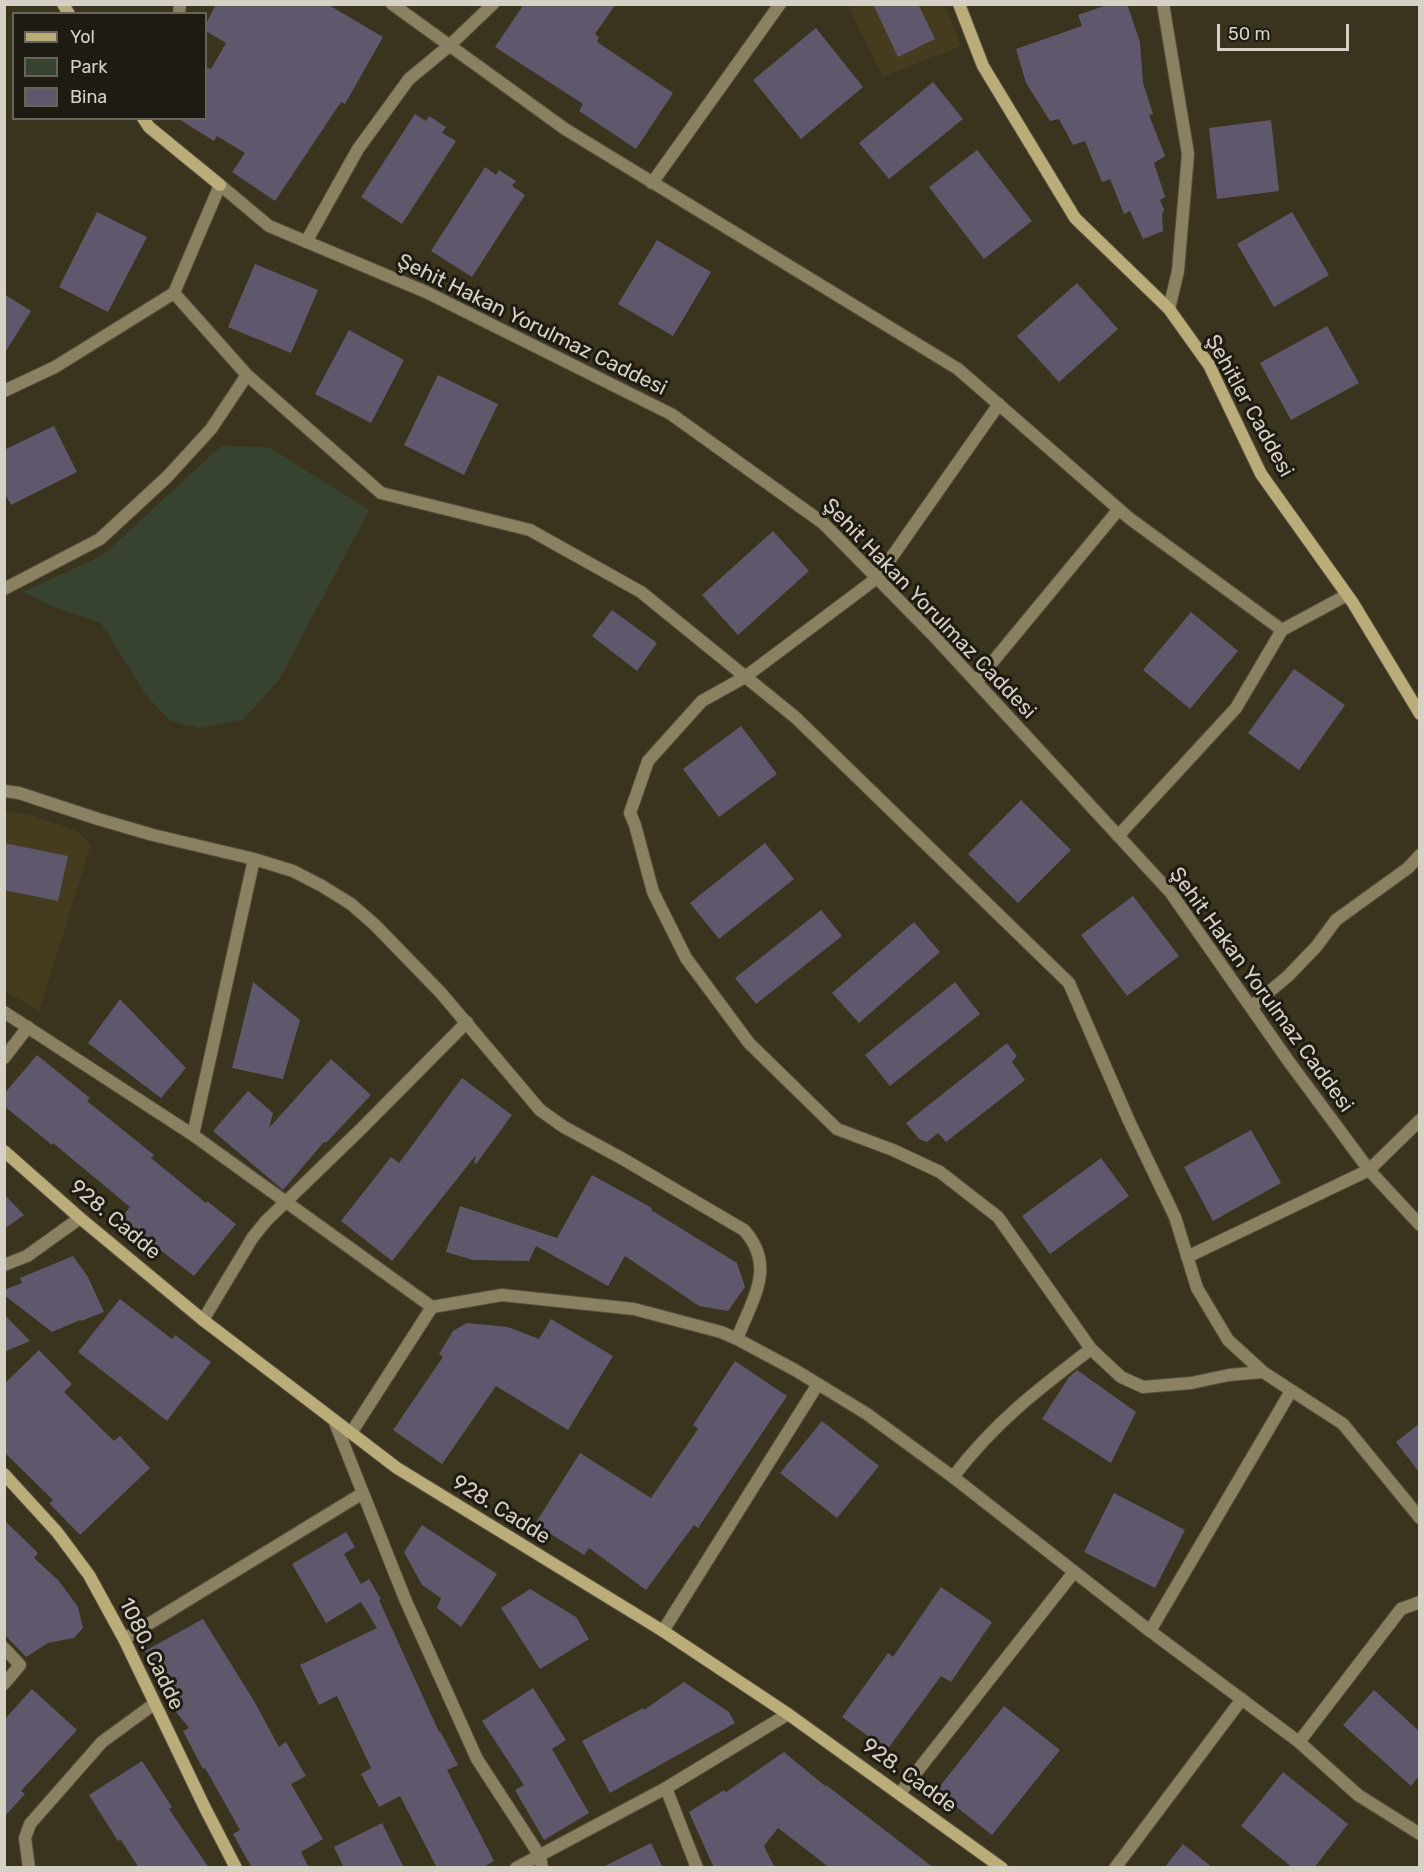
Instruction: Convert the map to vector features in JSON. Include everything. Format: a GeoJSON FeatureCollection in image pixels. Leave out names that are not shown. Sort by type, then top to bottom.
{"type":"FeatureCollection","features":[{"type":"Feature","properties":{"kind":"street"},"geometry":{"type":"LineString","coordinates":[[392,4],[565,129],[958,369],[1119,509],[1282,630]]}},
{"type":"Feature","properties":{"kind":"street"},"geometry":{"type":"LineString","coordinates":[[306,242],[358,149],[409,79],[494,4]]}},
{"type":"Feature","properties":{"kind":"street"},"geometry":{"type":"LineString","coordinates":[[652,183],[780,4]]}},
{"type":"Feature","properties":{"kind":"street","name":"Şehitler Caddesi"},"geometry":{"type":"LineString","coordinates":[[959,4],[983,66],[1075,218],[1169,309],[1209,365],[1261,474],[1347,595],[1419,714]]}},
{"type":"Feature","properties":{"kind":"street"},"geometry":{"type":"LineString","coordinates":[[1163,4],[1188,154],[1179,271],[1169,309]]}},
{"type":"Feature","properties":{"kind":"street","name":"Şehit Hakan Yorulmaz Caddesi"},"geometry":{"type":"LineString","coordinates":[[146,120],[149,127],[269,226],[426,292],[671,414],[823,523],[976,682],[1171,893],[1369,1170],[1419,1225]]}},
{"type":"Feature","properties":{"kind":"street"},"geometry":{"type":"LineString","coordinates":[[4,391],[55,366],[174,293],[220,186]]}},
{"type":"Feature","properties":{"kind":"street"},"geometry":{"type":"LineString","coordinates":[[174,293],[247,375],[381,493],[530,530],[641,592],[795,717],[1070,984],[1175,1217],[1197,1288],[1228,1340],[1263,1372],[1343,1424],[1419,1518]]}},
{"type":"Feature","properties":{"kind":"street"},"geometry":{"type":"LineString","coordinates":[[4,588],[100,539],[167,477],[210,429],[247,375]]}},
{"type":"Feature","properties":{"kind":"street"},"geometry":{"type":"LineString","coordinates":[[999,404],[877,578],[745,677],[702,701],[648,761],[630,813],[652,892],[686,958],[749,1043],[837,1129],[893,1150],[940,1172],[998,1217],[1091,1349],[1121,1377],[1143,1387],[1191,1383],[1229,1375],[1263,1372]]}},
{"type":"Feature","properties":{"kind":"street"},"geometry":{"type":"LineString","coordinates":[[976,682],[1119,509]]}},
{"type":"Feature","properties":{"kind":"street"},"geometry":{"type":"LineString","coordinates":[[1118,836],[1236,708],[1282,630],[1347,595]]}},
{"type":"Feature","properties":{"kind":"street"},"geometry":{"type":"LineString","coordinates":[[4,791],[19,793],[153,835],[254,859],[293,871],[351,904],[375,925],[467,1022],[540,1110],[564,1127],[624,1159],[744,1230],[755,1242],[761,1257],[762,1271],[737,1339]]}},
{"type":"Feature","properties":{"kind":"street"},"geometry":{"type":"LineString","coordinates":[[1251,1007],[1309,955],[1336,920],[1408,868],[1419,855]]}},
{"type":"Feature","properties":{"kind":"street"},"geometry":{"type":"LineString","coordinates":[[192,1135],[254,859]]}},
{"type":"Feature","properties":{"kind":"street"},"geometry":{"type":"LineString","coordinates":[[4,1012],[192,1135],[432,1307],[502,1295],[634,1309],[721,1332],[818,1384],[867,1414],[953,1477],[1150,1631],[1299,1742],[1358,1795],[1419,1834]]}},
{"type":"Feature","properties":{"kind":"street"},"geometry":{"type":"LineString","coordinates":[[203,1320],[266,1221],[467,1022]]}},
{"type":"Feature","properties":{"kind":"street"},"geometry":{"type":"LineString","coordinates":[[4,1058],[28,1027]]}},
{"type":"Feature","properties":{"kind":"street"},"geometry":{"type":"LineString","coordinates":[[1187,1257],[1369,1170],[1419,1120]]}},
{"type":"Feature","properties":{"kind":"street","name":"928. Cadde"},"geometry":{"type":"LineString","coordinates":[[4,1151],[80,1218],[203,1320],[397,1468],[663,1631],[788,1713],[1002,1868]]}},
{"type":"Feature","properties":{"kind":"street"},"geometry":{"type":"LineString","coordinates":[[4,1264],[27,1256],[80,1218]]}},
{"type":"Feature","properties":{"kind":"street"},"geometry":{"type":"LineString","coordinates":[[351,1433],[432,1307]]}},
{"type":"Feature","properties":{"kind":"street"},"geometry":{"type":"LineString","coordinates":[[953,1477],[969,1456],[1010,1413],[1091,1349]]}},
{"type":"Feature","properties":{"kind":"street"},"geometry":{"type":"LineString","coordinates":[[663,1631],[818,1384]]}},
{"type":"Feature","properties":{"kind":"street"},"geometry":{"type":"LineString","coordinates":[[1150,1631],[1291,1391]]}},
{"type":"Feature","properties":{"kind":"street"},"geometry":{"type":"LineString","coordinates":[[334,1420],[405,1599],[477,1759],[541,1862]]}},
{"type":"Feature","properties":{"kind":"street","name":"1080. Cadde"},"geometry":{"type":"LineString","coordinates":[[4,1474],[57,1532],[89,1575],[124,1640],[236,1868]]}},
{"type":"Feature","properties":{"kind":"street"},"geometry":{"type":"LineString","coordinates":[[124,1640],[363,1493]]}},
{"type":"Feature","properties":{"kind":"street"},"geometry":{"type":"LineString","coordinates":[[900,1793],[1074,1572]]}},
{"type":"Feature","properties":{"kind":"street"},"geometry":{"type":"LineString","coordinates":[[1299,1742],[1401,1609],[1419,1602]]}},
{"type":"Feature","properties":{"kind":"street"},"geometry":{"type":"LineString","coordinates":[[4,1648],[20,1665],[4,1684]]}},
{"type":"Feature","properties":{"kind":"street"},"geometry":{"type":"LineString","coordinates":[[1115,1868],[1242,1699]]}},
{"type":"Feature","properties":{"kind":"street"},"geometry":{"type":"LineString","coordinates":[[29,1868],[25,1838],[30,1824],[102,1742],[154,1704]]}},
{"type":"Feature","properties":{"kind":"street"},"geometry":{"type":"LineString","coordinates":[[516,1868],[541,1862],[788,1713]]}},
{"type":"Feature","properties":{"kind":"street"},"geometry":{"type":"LineString","coordinates":[[666,1788],[697,1868]]}},
{"type":"Feature","properties":{"kind":"shaded area"},"geometry":{"type":"Polygon","coordinates":[[[848,5],[945,5],[961,46],[883,77],[848,5]]]}},
{"type":"Feature","properties":{"kind":"shaded area"},"geometry":{"type":"Polygon","coordinates":[[[5,812],[31,815],[77,831],[91,844],[39,1011],[5,991],[5,812]]]}},
{"type":"Feature","properties":{"kind":"green space"},"geometry":{"type":"Polygon","coordinates":[[[221,446],[269,447],[369,510],[279,680],[243,720],[200,728],[170,721],[146,695],[101,623],[53,607],[23,592],[103,555],[221,446]]]}},
{"type":"Feature","properties":{"kind":"building"},"geometry":{"type":"Polygon","coordinates":[[[216,4],[327,4],[383,37],[345,104],[341,102],[275,201],[232,172],[245,153],[217,136],[214,141],[180,120],[207,120],[207,67],[211,69],[226,43],[207,32],[207,22],[216,4]]]}},
{"type":"Feature","properties":{"kind":"building"},"geometry":{"type":"Polygon","coordinates":[[[524,4],[616,4],[595,34],[599,37],[597,42],[673,93],[636,149],[579,111],[583,104],[495,47],[524,4]]]}},
{"type":"Feature","properties":{"kind":"building"},"geometry":{"type":"Polygon","coordinates":[[[873,4],[918,4],[935,39],[898,57],[873,4]]]}},
{"type":"Feature","properties":{"kind":"building"},"geometry":{"type":"Polygon","coordinates":[[[1110,4],[1127,4],[1140,42],[1143,83],[1153,114],[1149,115],[1165,156],[1154,163],[1165,197],[1160,200],[1164,210],[1163,231],[1143,239],[1130,211],[1124,214],[1110,179],[1102,182],[1085,141],[1073,145],[1059,119],[1050,121],[1026,83],[1016,49],[1082,26],[1078,15],[1110,4]]]}},
{"type":"Feature","properties":{"kind":"building"},"geometry":{"type":"Polygon","coordinates":[[[816,28],[863,87],[801,139],[753,80],[816,28]]]}},
{"type":"Feature","properties":{"kind":"building"},"geometry":{"type":"Polygon","coordinates":[[[933,82],[963,119],[889,179],[859,143],[933,82]]]}},
{"type":"Feature","properties":{"kind":"building"},"geometry":{"type":"Polygon","coordinates":[[[415,114],[426,121],[429,116],[446,127],[442,133],[456,141],[402,224],[361,197],[415,114]]]}},
{"type":"Feature","properties":{"kind":"building"},"geometry":{"type":"Polygon","coordinates":[[[1271,120],[1279,191],[1217,199],[1209,128],[1271,120]]]}},
{"type":"Feature","properties":{"kind":"building"},"geometry":{"type":"Polygon","coordinates":[[[977,150],[1032,221],[984,259],[929,187],[977,150]]]}},
{"type":"Feature","properties":{"kind":"building"},"geometry":{"type":"Polygon","coordinates":[[[485,167],[496,175],[499,170],[516,181],[512,186],[525,195],[472,277],[431,251],[485,167]]]}},
{"type":"Feature","properties":{"kind":"building"},"geometry":{"type":"Polygon","coordinates":[[[97,212],[147,237],[108,312],[59,287],[97,212]]]}},
{"type":"Feature","properties":{"kind":"building"},"geometry":{"type":"Polygon","coordinates":[[[1292,212],[1329,275],[1274,307],[1237,244],[1292,212]]]}},
{"type":"Feature","properties":{"kind":"building"},"geometry":{"type":"Polygon","coordinates":[[[657,240],[711,272],[673,336],[618,304],[657,240]]]}},
{"type":"Feature","properties":{"kind":"building"},"geometry":{"type":"Polygon","coordinates":[[[255,264],[318,290],[291,353],[228,327],[255,264]]]}},
{"type":"Feature","properties":{"kind":"building"},"geometry":{"type":"Polygon","coordinates":[[[1077,283],[1118,329],[1059,382],[1017,336],[1077,283]]]}},
{"type":"Feature","properties":{"kind":"building"},"geometry":{"type":"Polygon","coordinates":[[[4,294],[31,311],[4,354],[4,294]]]}},
{"type":"Feature","properties":{"kind":"building"},"geometry":{"type":"Polygon","coordinates":[[[1327,326],[1359,383],[1291,420],[1260,363],[1327,326]]]}},
{"type":"Feature","properties":{"kind":"building"},"geometry":{"type":"Polygon","coordinates":[[[349,330],[404,360],[371,423],[315,394],[349,330]]]}},
{"type":"Feature","properties":{"kind":"building"},"geometry":{"type":"Polygon","coordinates":[[[438,375],[498,404],[464,475],[404,445],[438,375]]]}},
{"type":"Feature","properties":{"kind":"building"},"geometry":{"type":"Polygon","coordinates":[[[54,426],[77,472],[11,505],[4,492],[4,450],[54,426]]]}},
{"type":"Feature","properties":{"kind":"building"},"geometry":{"type":"Polygon","coordinates":[[[773,531],[809,571],[738,635],[702,595],[773,531]]]}},
{"type":"Feature","properties":{"kind":"building"},"geometry":{"type":"Polygon","coordinates":[[[612,610],[657,643],[637,671],[592,636],[612,610]]]}},
{"type":"Feature","properties":{"kind":"building"},"geometry":{"type":"Polygon","coordinates":[[[1191,612],[1238,651],[1190,709],[1143,670],[1191,612]]]}},
{"type":"Feature","properties":{"kind":"building"},"geometry":{"type":"Polygon","coordinates":[[[1294,669],[1345,705],[1299,770],[1248,733],[1294,669]]]}},
{"type":"Feature","properties":{"kind":"building"},"geometry":{"type":"Polygon","coordinates":[[[741,726],[777,774],[719,817],[683,769],[741,726]]]}},
{"type":"Feature","properties":{"kind":"building"},"geometry":{"type":"Polygon","coordinates":[[[1021,800],[1071,850],[1018,903],[968,854],[1021,800]]]}},
{"type":"Feature","properties":{"kind":"building"},"geometry":{"type":"Polygon","coordinates":[[[4,843],[68,856],[58,901],[4,890],[4,843]]]}},
{"type":"Feature","properties":{"kind":"building"},"geometry":{"type":"Polygon","coordinates":[[[765,843],[794,879],[719,939],[690,903],[765,843]]]}},
{"type":"Feature","properties":{"kind":"building"},"geometry":{"type":"Polygon","coordinates":[[[1133,896],[1179,956],[1127,996],[1081,935],[1133,896]]]}},
{"type":"Feature","properties":{"kind":"building"},"geometry":{"type":"Polygon","coordinates":[[[821,910],[842,936],[756,1004],[735,978],[821,910]]]}},
{"type":"Feature","properties":{"kind":"building"},"geometry":{"type":"Polygon","coordinates":[[[914,922],[940,952],[859,1023],[832,993],[914,922]]]}},
{"type":"Feature","properties":{"kind":"building"},"geometry":{"type":"Polygon","coordinates":[[[253,982],[300,1020],[283,1079],[232,1068],[253,982]]]}},
{"type":"Feature","properties":{"kind":"building"},"geometry":{"type":"Polygon","coordinates":[[[955,982],[980,1014],[890,1086],[865,1055],[955,982]]]}},
{"type":"Feature","properties":{"kind":"building"},"geometry":{"type":"Polygon","coordinates":[[[120,999],[186,1068],[161,1098],[88,1043],[120,999]]]}},
{"type":"Feature","properties":{"kind":"building"},"geometry":{"type":"Polygon","coordinates":[[[1007,1043],[1017,1056],[1012,1062],[1025,1080],[946,1142],[938,1133],[927,1142],[919,1139],[906,1123],[1007,1043]]]}},
{"type":"Feature","properties":{"kind":"building"},"geometry":{"type":"Polygon","coordinates":[[[37,1055],[90,1098],[87,1101],[154,1155],[151,1158],[206,1203],[207,1201],[236,1224],[194,1276],[120,1219],[130,1207],[4,1106],[4,1094],[37,1055]]]}},
{"type":"Feature","properties":{"kind":"building"},"geometry":{"type":"Polygon","coordinates":[[[331,1059],[371,1095],[326,1143],[324,1142],[283,1190],[213,1131],[248,1091],[273,1113],[269,1128],[331,1059]]]}},
{"type":"Feature","properties":{"kind":"building"},"geometry":{"type":"Polygon","coordinates":[[[462,1078],[512,1115],[476,1164],[474,1163],[476,1155],[392,1261],[341,1221],[391,1157],[399,1163],[462,1078]]]}},
{"type":"Feature","properties":{"kind":"building"},"geometry":{"type":"Polygon","coordinates":[[[1251,1130],[1281,1183],[1213,1221],[1184,1167],[1251,1130]]]}},
{"type":"Feature","properties":{"kind":"building"},"geometry":{"type":"Polygon","coordinates":[[[1101,1158],[1129,1196],[1050,1254],[1022,1216],[1101,1158]]]}},
{"type":"Feature","properties":{"kind":"building"},"geometry":{"type":"Polygon","coordinates":[[[592,1175],[652,1208],[651,1210],[737,1263],[745,1287],[728,1311],[699,1306],[625,1256],[608,1286],[536,1246],[529,1261],[473,1260],[446,1252],[460,1206],[557,1238],[592,1175]]]}},
{"type":"Feature","properties":{"kind":"building"},"geometry":{"type":"Polygon","coordinates":[[[4,1194],[24,1215],[4,1229],[4,1194]]]}},
{"type":"Feature","properties":{"kind":"building"},"geometry":{"type":"Polygon","coordinates":[[[73,1256],[88,1277],[104,1312],[52,1332],[4,1295],[4,1290],[22,1283],[20,1278],[73,1256]]]}},
{"type":"Feature","properties":{"kind":"building"},"geometry":{"type":"Polygon","coordinates":[[[120,1299],[172,1339],[175,1335],[211,1362],[167,1421],[78,1352],[120,1299]]]}},
{"type":"Feature","properties":{"kind":"building"},"geometry":{"type":"Polygon","coordinates":[[[4,1314],[30,1341],[4,1352],[4,1314]]]}},
{"type":"Feature","properties":{"kind":"building"},"geometry":{"type":"Polygon","coordinates":[[[551,1319],[613,1356],[568,1430],[496,1386],[442,1464],[393,1430],[443,1357],[439,1354],[453,1331],[467,1323],[508,1327],[539,1339],[551,1319]]]}},
{"type":"Feature","properties":{"kind":"building"},"geometry":{"type":"Polygon","coordinates":[[[39,1350],[72,1384],[64,1392],[114,1441],[120,1436],[150,1468],[80,1535],[49,1503],[53,1500],[4,1452],[4,1384],[39,1350]]]}},
{"type":"Feature","properties":{"kind":"building"},"geometry":{"type":"Polygon","coordinates":[[[735,1361],[787,1396],[698,1528],[694,1525],[646,1590],[589,1548],[584,1555],[535,1524],[580,1453],[651,1498],[698,1429],[693,1425],[735,1361]]]}},
{"type":"Feature","properties":{"kind":"building"},"geometry":{"type":"Polygon","coordinates":[[[1077,1370],[1136,1412],[1111,1463],[1042,1419],[1069,1377],[1077,1370]]]}},
{"type":"Feature","properties":{"kind":"building"},"geometry":{"type":"Polygon","coordinates":[[[822,1421],[879,1466],[837,1518],[780,1473],[822,1421]]]}},
{"type":"Feature","properties":{"kind":"building"},"geometry":{"type":"Polygon","coordinates":[[[1419,1424],[1419,1472],[1396,1442],[1419,1424]]]}},
{"type":"Feature","properties":{"kind":"building"},"geometry":{"type":"Polygon","coordinates":[[[1114,1493],[1185,1530],[1155,1588],[1084,1552],[1114,1493]]]}},
{"type":"Feature","properties":{"kind":"building"},"geometry":{"type":"Polygon","coordinates":[[[4,1520],[38,1553],[34,1558],[59,1581],[78,1607],[83,1628],[74,1638],[48,1643],[26,1657],[4,1634],[4,1520]]]}},
{"type":"Feature","properties":{"kind":"building"},"geometry":{"type":"Polygon","coordinates":[[[422,1525],[497,1574],[461,1627],[437,1608],[441,1598],[422,1585],[404,1552],[422,1525]]]}},
{"type":"Feature","properties":{"kind":"building"},"geometry":{"type":"Polygon","coordinates":[[[346,1532],[355,1547],[344,1554],[361,1584],[369,1579],[381,1599],[379,1600],[439,1732],[458,1765],[447,1770],[494,1861],[482,1868],[437,1868],[400,1796],[379,1807],[361,1774],[371,1768],[337,1696],[319,1705],[300,1665],[377,1628],[361,1602],[326,1623],[292,1564],[346,1532]]]}},
{"type":"Feature","properties":{"kind":"building"},"geometry":{"type":"Polygon","coordinates":[[[941,1587],[992,1622],[951,1682],[941,1676],[887,1750],[842,1717],[888,1653],[893,1657],[941,1587]]]}},
{"type":"Feature","properties":{"kind":"building"},"geometry":{"type":"Polygon","coordinates":[[[530,1589],[576,1617],[589,1639],[540,1669],[501,1608],[530,1589]]]}},
{"type":"Feature","properties":{"kind":"building"},"geometry":{"type":"Polygon","coordinates":[[[203,1619],[254,1701],[279,1747],[286,1742],[306,1776],[291,1784],[323,1839],[301,1852],[309,1868],[252,1868],[233,1834],[240,1830],[183,1731],[189,1728],[161,1693],[170,1686],[145,1651],[203,1619]]]}},
{"type":"Feature","properties":{"kind":"building"},"geometry":{"type":"Polygon","coordinates":[[[684,1682],[729,1712],[735,1723],[610,1793],[582,1741],[643,1708],[644,1710],[684,1682]]]}},
{"type":"Feature","properties":{"kind":"building"},"geometry":{"type":"Polygon","coordinates":[[[533,1688],[566,1740],[552,1749],[589,1813],[544,1840],[515,1790],[524,1785],[482,1721],[533,1688]]]}},
{"type":"Feature","properties":{"kind":"building"},"geometry":{"type":"Polygon","coordinates":[[[32,1689],[77,1730],[21,1791],[25,1794],[4,1817],[4,1720],[32,1689]]]}},
{"type":"Feature","properties":{"kind":"building"},"geometry":{"type":"Polygon","coordinates":[[[1374,1690],[1419,1731],[1419,1776],[1411,1786],[1343,1725],[1374,1690]]]}},
{"type":"Feature","properties":{"kind":"building"},"geometry":{"type":"Polygon","coordinates":[[[1004,1706],[1060,1750],[992,1835],[936,1791],[1004,1706]]]}},
{"type":"Feature","properties":{"kind":"building"},"geometry":{"type":"Polygon","coordinates":[[[784,1752],[825,1786],[934,1868],[830,1868],[778,1828],[764,1846],[775,1868],[714,1868],[689,1812],[724,1790],[726,1792],[784,1752]]]}},
{"type":"Feature","properties":{"kind":"building"},"geometry":{"type":"Polygon","coordinates":[[[142,1761],[172,1807],[169,1809],[209,1868],[139,1868],[121,1840],[118,1841],[89,1795],[142,1761]]]}},
{"type":"Feature","properties":{"kind":"building"},"geometry":{"type":"Polygon","coordinates":[[[1283,1772],[1348,1824],[1314,1868],[1293,1868],[1241,1826],[1283,1772]]]}},
{"type":"Feature","properties":{"kind":"building"},"geometry":{"type":"Polygon","coordinates":[[[382,1823],[404,1868],[344,1868],[334,1847],[382,1823]]]}},
{"type":"Feature","properties":{"kind":"building"},"geometry":{"type":"Polygon","coordinates":[[[651,1843],[663,1868],[601,1868],[651,1843]]]}},
{"type":"Feature","properties":{"kind":"building"},"geometry":{"type":"Polygon","coordinates":[[[1183,1844],[1213,1868],[1164,1868],[1183,1844]]]}}]}
